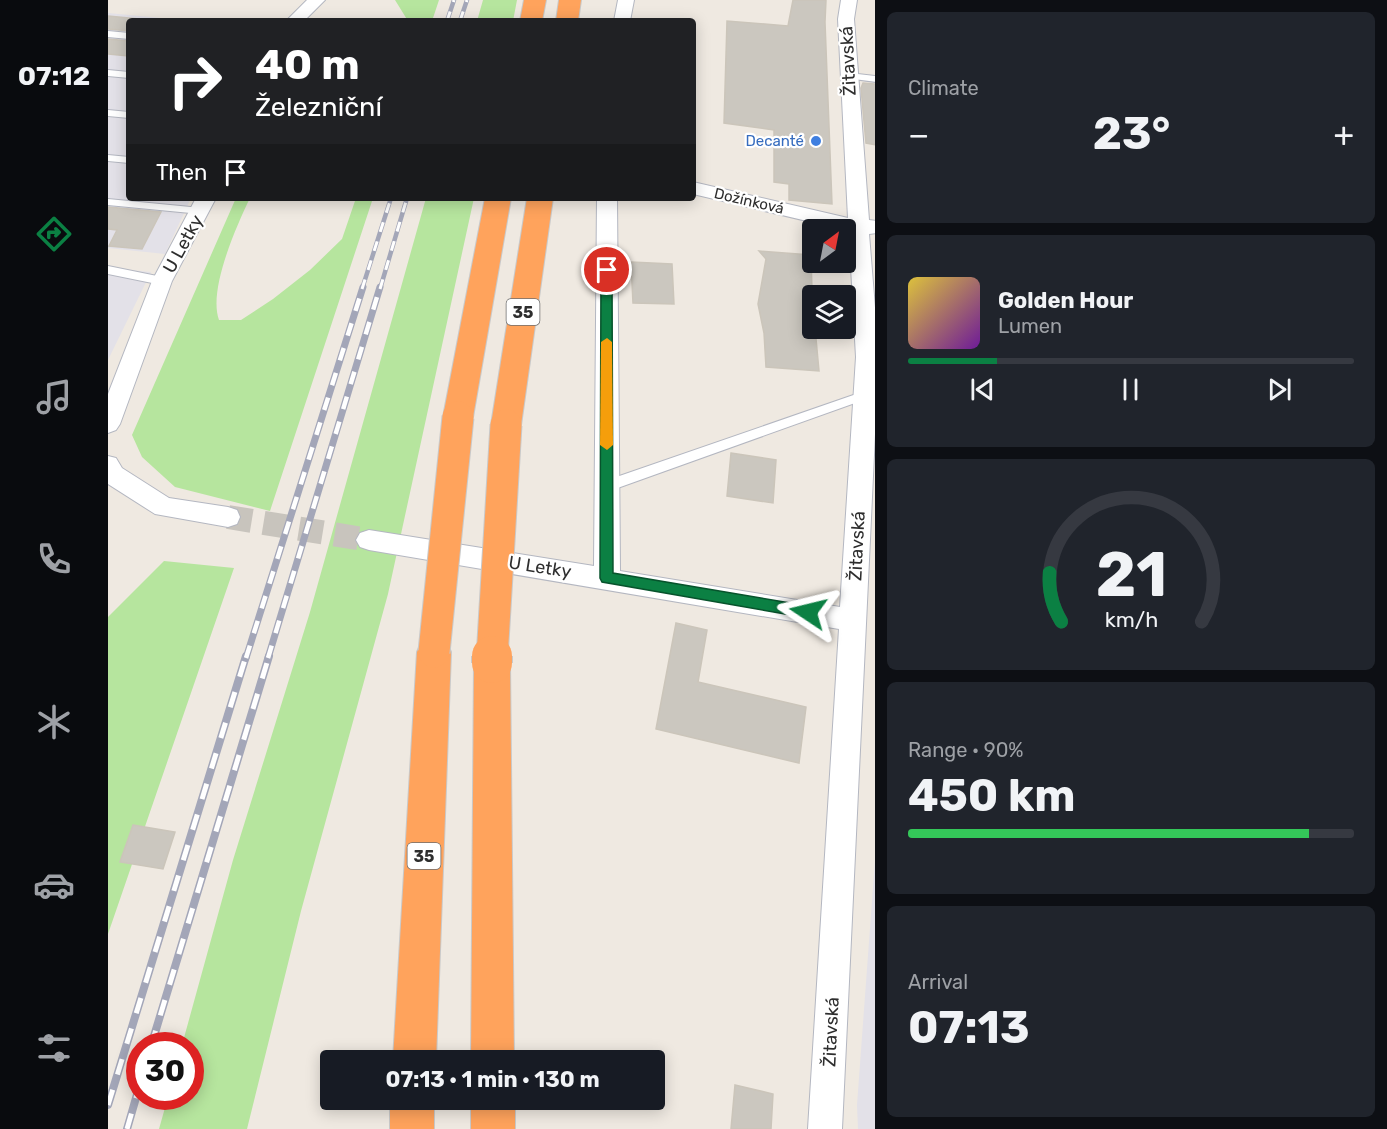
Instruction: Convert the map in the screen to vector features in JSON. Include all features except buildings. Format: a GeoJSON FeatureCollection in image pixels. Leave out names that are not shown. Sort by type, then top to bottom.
{"type":"FeatureCollection","features":[{"type":"Feature","properties":{"kind":"highway"},"geometry":{"type":"LineString","coordinates":[[532,18],[535,0]]}},
{"type":"Feature","properties":{"kind":"highway"},"geometry":{"type":"LineString","coordinates":[[567,18],[570,0]]}},
{"type":"Feature","properties":{"kind":"highway","name":"35"},"geometry":{"type":"LineString","coordinates":[[414,1050],[434,652],[458,417],[497,201]]}},
{"type":"Feature","properties":{"kind":"highway","name":"35"},"geometry":{"type":"LineString","coordinates":[[493,1050],[492,663],[506,425],[540,201]]}},
{"type":"Feature","properties":{"kind":"highway"},"geometry":{"type":"LineString","coordinates":[[493,1110],[493,1129]]}},
{"type":"Feature","properties":{"kind":"street"},"geometry":{"type":"LineString","coordinates":[[297,18],[317,0]]}},
{"type":"Feature","properties":{"kind":"street"},"geometry":{"type":"LineString","coordinates":[[623,18],[626,0]]}},
{"type":"Feature","properties":{"kind":"street","name":"Žitavská"},"geometry":{"type":"LineString","coordinates":[[825,1129],[867,357],[867,227],[849,76],[846,20],[849,0]]}},
{"type":"Feature","properties":{"kind":"street","name":"Dožínková"},"geometry":{"type":"LineString","coordinates":[[696,189],[867,227]]}},
{"type":"Feature","properties":{"kind":"street"},"geometry":{"type":"LineString","coordinates":[[607,201],[607,578]]}},
{"type":"Feature","properties":{"kind":"street","name":"U Letky"},"geometry":{"type":"LineString","coordinates":[[108,424],[162,281],[204,204]]}},
{"type":"Feature","properties":{"kind":"street"},"geometry":{"type":"LineString","coordinates":[[108,465],[113,475],[164,507],[228,517]]}},
{"type":"Feature","properties":{"kind":"street","name":"U Letky"},"geometry":{"type":"LineString","coordinates":[[369,540],[853,620]]}},
{"type":"Feature","properties":{"kind":"lane"},"geometry":{"type":"LineString","coordinates":[[108,34],[126,36]]}},
{"type":"Feature","properties":{"kind":"lane"},"geometry":{"type":"LineString","coordinates":[[108,73],[126,75]]}},
{"type":"Feature","properties":{"kind":"lane"},"geometry":{"type":"LineString","coordinates":[[849,76],[875,79]]}},
{"type":"Feature","properties":{"kind":"lane"},"geometry":{"type":"LineString","coordinates":[[108,113],[126,115]]}},
{"type":"Feature","properties":{"kind":"lane"},"geometry":{"type":"LineString","coordinates":[[108,158],[126,160]]}},
{"type":"Feature","properties":{"kind":"lane"},"geometry":{"type":"LineString","coordinates":[[108,202],[204,204]]}},
{"type":"Feature","properties":{"kind":"lane"},"geometry":{"type":"LineString","coordinates":[[108,270],[162,281]]}},
{"type":"Feature","properties":{"kind":"lane"},"geometry":{"type":"LineString","coordinates":[[606,486],[865,395]]}},
{"type":"Feature","properties":{"kind":"shaded area"},"geometry":{"type":"Polygon","coordinates":[[[108,13],[161,18],[126,18],[126,201],[190,201],[165,254],[108,248],[108,13]]]}},
{"type":"Feature","properties":{"kind":"shaded area"},"geometry":{"type":"Polygon","coordinates":[[[108,268],[151,272],[108,360],[108,268]]]}},
{"type":"Feature","properties":{"kind":"shaded area"},"geometry":{"type":"Polygon","coordinates":[[[875,860],[875,1129],[858,1129],[857,1105],[875,860]]]}},
{"type":"Feature","properties":{"kind":"green space"},"geometry":{"type":"Polygon","coordinates":[[[395,0],[439,0],[433,18],[406,18],[395,0]]]}},
{"type":"Feature","properties":{"kind":"green space"},"geometry":{"type":"Polygon","coordinates":[[[483,0],[517,0],[514,18],[478,18],[483,0]]]}},
{"type":"Feature","properties":{"kind":"green space"},"geometry":{"type":"Polygon","coordinates":[[[235,201],[249,201],[231,241],[220,276],[217,292],[219,320],[241,320],[273,299],[310,270],[342,239],[355,201],[372,201],[270,511],[175,487],[142,457],[132,435],[235,201]]]}},
{"type":"Feature","properties":{"kind":"green space"},"geometry":{"type":"Polygon","coordinates":[[[425,201],[473,201],[388,594],[301,911],[247,1129],[159,1129],[164,1110],[204,1110],[204,1032],[186,1032],[233,860],[310,612],[425,201]]]}},
{"type":"Feature","properties":{"kind":"green space"},"geometry":{"type":"Polygon","coordinates":[[[164,561],[234,568],[108,934],[108,617],[164,561]]]}},
{"type":"Feature","properties":{"kind":"tunnel"},"geometry":{"type":"LineString","coordinates":[[228,517],[369,540]]}},
{"type":"Feature","properties":{"kind":"railway"},"geometry":{"type":"LineString","coordinates":[[448,18],[454,0]]}},
{"type":"Feature","properties":{"kind":"railway"},"geometry":{"type":"LineString","coordinates":[[461,18],[467,0]]}},
{"type":"Feature","properties":{"kind":"railway"},"geometry":{"type":"LineString","coordinates":[[362,289],[390,201]]}},
{"type":"Feature","properties":{"kind":"railway"},"geometry":{"type":"LineString","coordinates":[[380,289],[406,201]]}},
{"type":"Feature","properties":{"kind":"railway"},"geometry":{"type":"LineString","coordinates":[[246,658],[363,287]]}},
{"type":"Feature","properties":{"kind":"railway"},"geometry":{"type":"LineString","coordinates":[[268,658],[380,287]]}},
{"type":"Feature","properties":{"kind":"railway"},"geometry":{"type":"LineString","coordinates":[[108,1105],[246,656]]}},
{"type":"Feature","properties":{"kind":"railway"},"geometry":{"type":"LineString","coordinates":[[155,1032],[269,656]]}},
{"type":"Feature","properties":{"kind":"railway"},"geometry":{"type":"LineString","coordinates":[[127,1129],[132,1110]]}},
{"type":"Feature","properties":{"kind":"slow traffic"},"geometry":{"type":"LineString","coordinates":[[607,342],[607,445]]}},
{"type":"Feature","properties":{"kind":"place","name":"Decanté"},"geometry":{"type":"Point","coordinates":[816,141]}},
{"type":"Feature","properties":{"kind":"route"},"geometry":{"type":"LineString","coordinates":[[607,270],[607,578],[808,612]]}}]}
